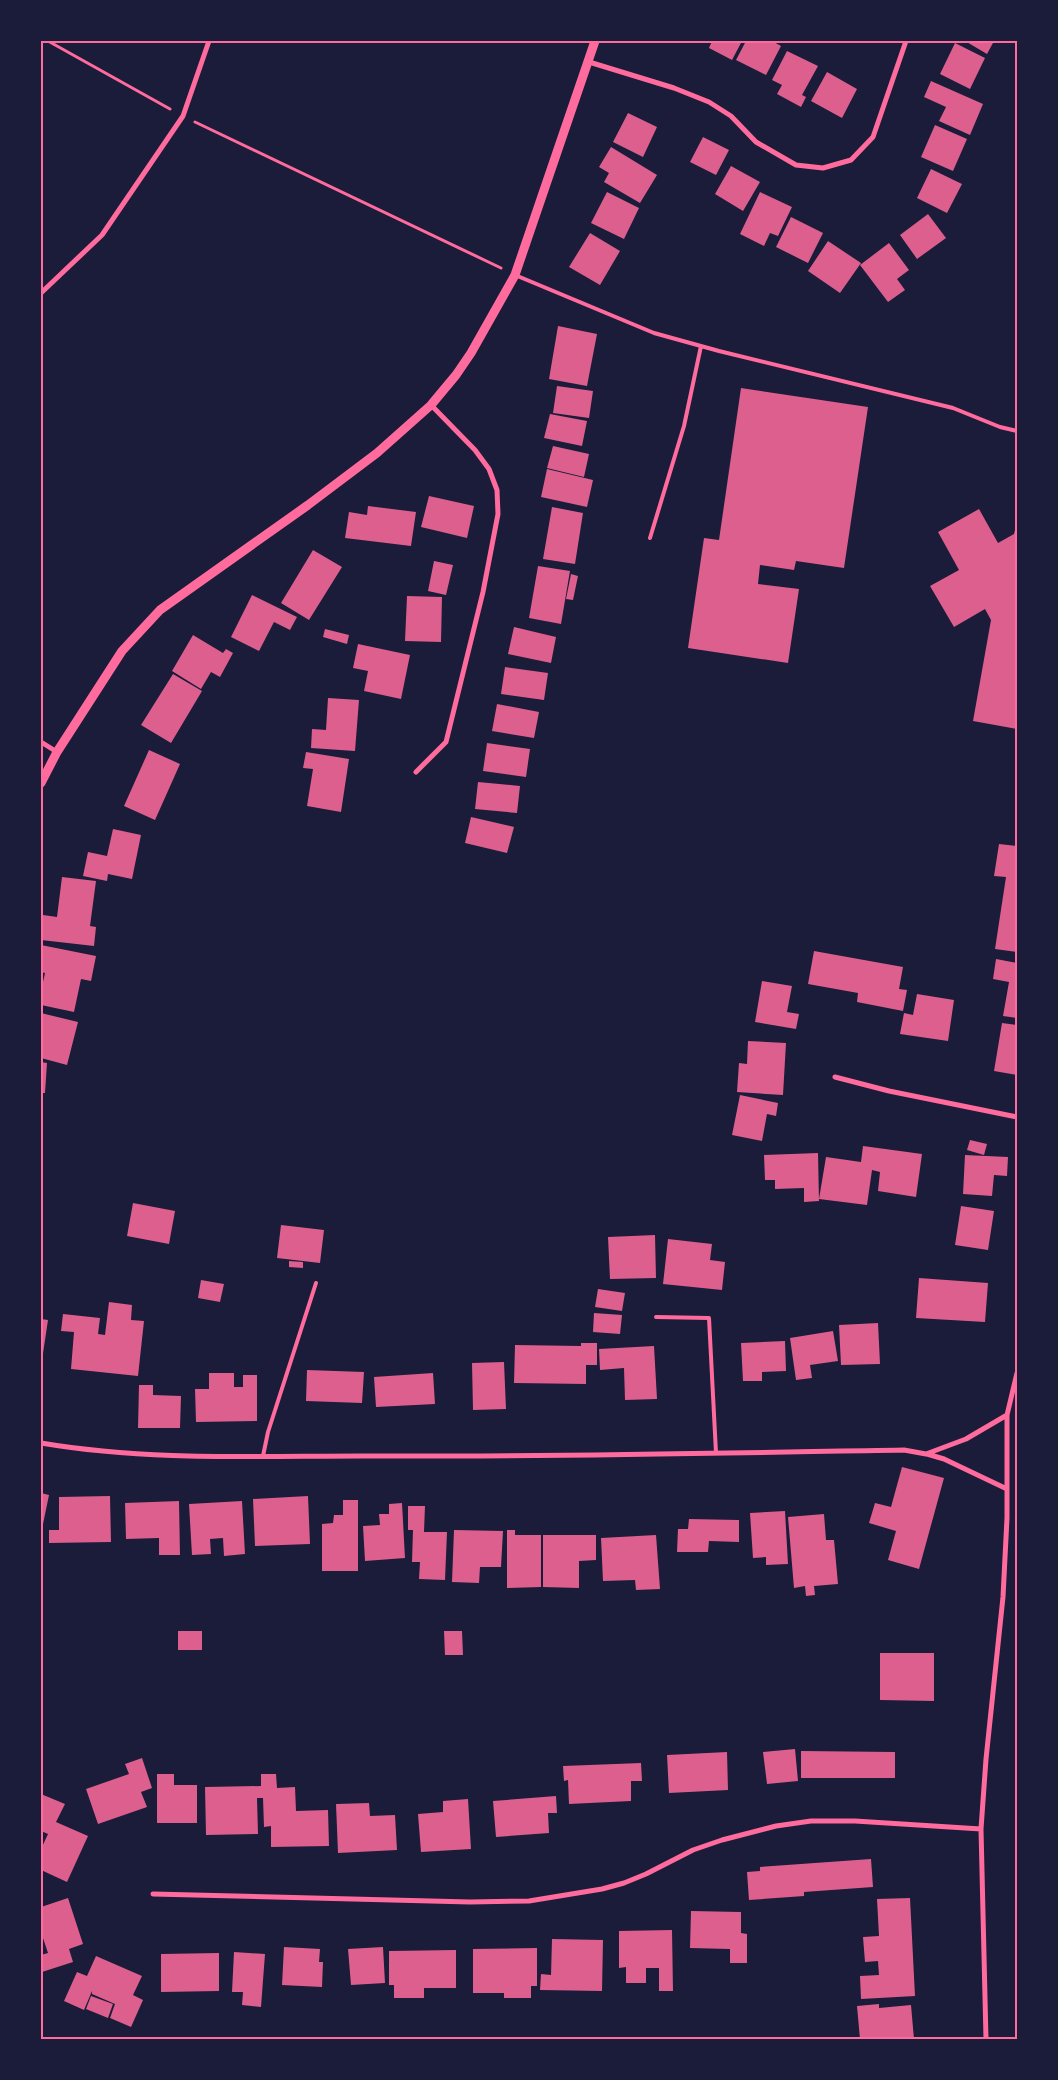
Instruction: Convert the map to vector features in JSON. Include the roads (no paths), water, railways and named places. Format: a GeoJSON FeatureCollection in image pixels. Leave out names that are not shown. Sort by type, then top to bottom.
{"type":"FeatureCollection","features":[{"type":"Feature","properties":{"kind":"street"},"geometry":{"type":"LineString","coordinates":[[41,293],[102,235],[183,116],[209,41]]}},
{"type":"Feature","properties":{"kind":"street"},"geometry":{"type":"LineString","coordinates":[[41,784],[57,752],[122,650],[160,610],[308,506],[377,453],[431,405],[456,375],[515,275],[595,41]]}},
{"type":"Feature","properties":{"kind":"street"},"geometry":{"type":"LineString","coordinates":[[589,62],[674,88],[709,102],[731,116],[756,142],[796,165],[823,168],[851,160],[873,137],[906,41]]}},
{"type":"Feature","properties":{"kind":"street"},"geometry":{"type":"LineString","coordinates":[[416,772],[446,742],[483,592],[498,514],[498,490],[489,470],[475,450],[431,405]]}},
{"type":"Feature","properties":{"kind":"street"},"geometry":{"type":"LineString","coordinates":[[41,742],[57,752]]}},
{"type":"Feature","properties":{"kind":"street"},"geometry":{"type":"LineString","coordinates":[[835,1077],[889,1091],[1017,1117]]}},
{"type":"Feature","properties":{"kind":"street"},"geometry":{"type":"LineString","coordinates":[[986,2039],[981,1829],[986,1759],[1003,1597],[1007,1489],[1007,1415],[1017,1373]]}},
{"type":"Feature","properties":{"kind":"street"},"geometry":{"type":"LineString","coordinates":[[926,1454],[966,1439],[1007,1415]]}},
{"type":"Feature","properties":{"kind":"street"},"geometry":{"type":"LineString","coordinates":[[41,1443],[90,1451],[138,1454],[263,1456],[496,1457],[904,1450],[944,1459],[1007,1489]]}},
{"type":"Feature","properties":{"kind":"street"},"geometry":{"type":"LineString","coordinates":[[153,1894],[470,1902],[529,1901],[602,1889],[624,1883],[693,1850],[722,1840],[776,1826],[811,1821],[855,1821],[981,1829]]}},
{"type":"Feature","properties":{"kind":"lane"},"geometry":{"type":"LineString","coordinates":[[515,275],[654,333],[953,408],[1000,427],[1017,431]]}},
{"type":"Feature","properties":{"kind":"lane"},"geometry":{"type":"LineString","coordinates":[[650,538],[684,426],[701,346]]}},
{"type":"Feature","properties":{"kind":"lane"},"geometry":{"type":"LineString","coordinates":[[263,1456],[268,1432],[316,1283]]}},
{"type":"Feature","properties":{"kind":"lane"},"geometry":{"type":"LineString","coordinates":[[656,1317],[709,1318],[716,1453]]}}]}
